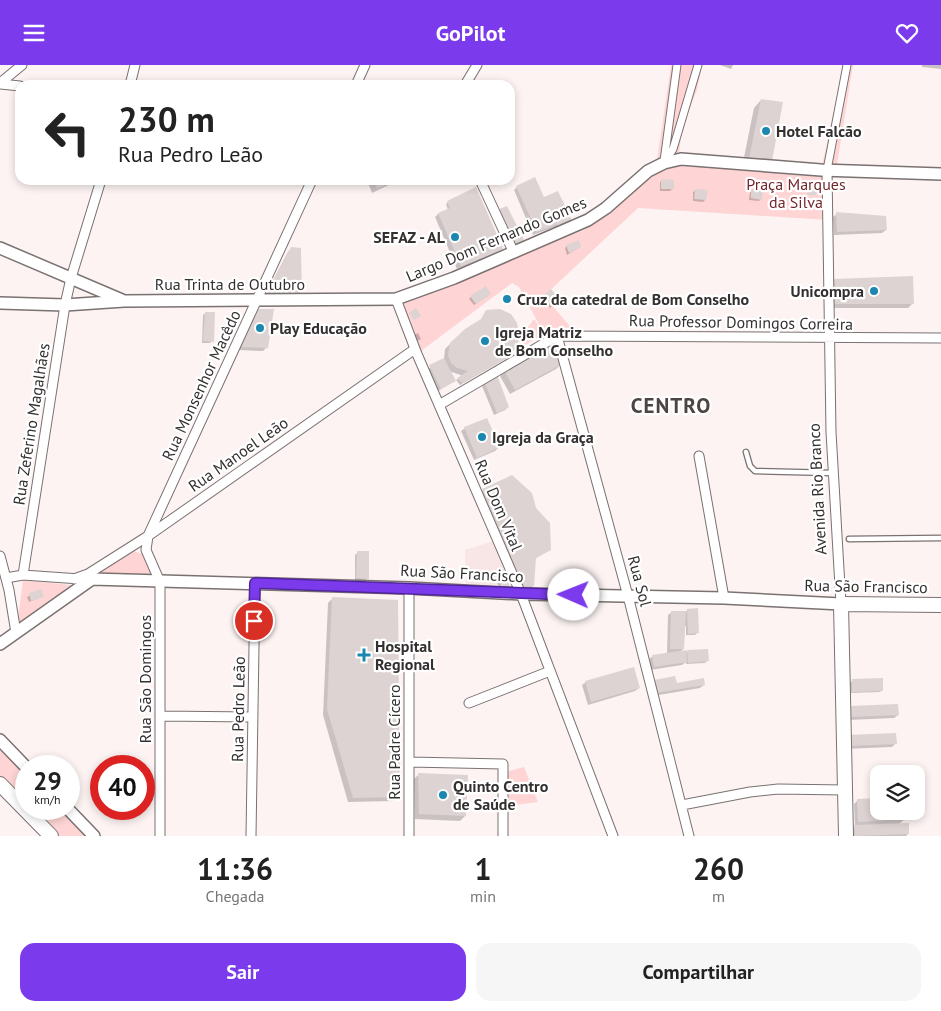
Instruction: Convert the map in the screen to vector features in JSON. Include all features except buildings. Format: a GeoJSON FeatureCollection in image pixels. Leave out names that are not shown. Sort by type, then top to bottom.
{"type":"FeatureCollection","features":[{"type":"Feature","properties":{"kind":"main road","name":"Rua São Francisco"},"geometry":{"type":"LineString","coordinates":[[841,605],[941,605]]}},
{"type":"Feature","properties":{"kind":"main road","name":"Avenida Rio Branco"},"geometry":{"type":"LineString","coordinates":[[841,605],[846,836]]}},
{"type":"Feature","properties":{"kind":"main road"},"geometry":{"type":"LineString","coordinates":[[0,784],[51,836]]}},
{"type":"Feature","properties":{"kind":"street"},"geometry":{"type":"LineString","coordinates":[[0,84],[22,65]]}},
{"type":"Feature","properties":{"kind":"street"},"geometry":{"type":"LineString","coordinates":[[131,80],[135,65]]}},
{"type":"Feature","properties":{"kind":"street"},"geometry":{"type":"LineString","coordinates":[[358,80],[365,65]]}},
{"type":"Feature","properties":{"kind":"street"},"geometry":{"type":"LineString","coordinates":[[468,80],[477,65]]}},
{"type":"Feature","properties":{"kind":"street"},"geometry":{"type":"LineString","coordinates":[[664,163],[677,65]]}},
{"type":"Feature","properties":{"kind":"street"},"geometry":{"type":"LineString","coordinates":[[664,163],[673,149],[698,65]]}},
{"type":"Feature","properties":{"kind":"street"},"geometry":{"type":"LineString","coordinates":[[827,170],[847,65]]}},
{"type":"Feature","properties":{"kind":"street"},"geometry":{"type":"LineString","coordinates":[[0,84],[15,86]]}},
{"type":"Feature","properties":{"kind":"street","name":"Largo Dom Fernando Gomes"},"geometry":{"type":"LineString","coordinates":[[396,299],[454,278],[588,220],[606,208],[648,171],[664,163],[681,159],[827,170],[941,174]]}},
{"type":"Feature","properties":{"kind":"street","name":"Avenida Rio Branco"},"geometry":{"type":"LineString","coordinates":[[827,170],[829,339],[841,605]]}},
{"type":"Feature","properties":{"kind":"street","name":"Rua Zeferino Magalhães"},"geometry":{"type":"LineString","coordinates":[[23,575],[65,305],[71,278],[99,185]]}},
{"type":"Feature","properties":{"kind":"street","name":"Rua Monsenhor Macêdo"},"geometry":{"type":"LineString","coordinates":[[160,581],[146,550],[148,535],[310,185]]}},
{"type":"Feature","properties":{"kind":"street"},"geometry":{"type":"LineString","coordinates":[[482,185],[514,253]]}},
{"type":"Feature","properties":{"kind":"street"},"geometry":{"type":"LineString","coordinates":[[0,248],[124,301]]}},
{"type":"Feature","properties":{"kind":"street","name":"Rua Trinta de Outubro"},"geometry":{"type":"LineString","coordinates":[[0,303],[65,305],[124,301],[396,299]]}},
{"type":"Feature","properties":{"kind":"street","name":"Rua Dom Vital"},"geometry":{"type":"LineString","coordinates":[[396,299],[439,405],[521,594],[613,836]]}},
{"type":"Feature","properties":{"kind":"street"},"geometry":{"type":"LineString","coordinates":[[439,405],[557,336]]}},
{"type":"Feature","properties":{"kind":"street","name":"Rua Professor Domingos Correira"},"geometry":{"type":"LineString","coordinates":[[557,336],[941,339]]}},
{"type":"Feature","properties":{"kind":"street","name":"Rua Sol"},"geometry":{"type":"LineString","coordinates":[[557,336],[628,596],[689,836]]}},
{"type":"Feature","properties":{"kind":"street","name":"Rua Manoel Leão"},"geometry":{"type":"LineString","coordinates":[[74,579],[88,574],[148,535],[416,349]]}},
{"type":"Feature","properties":{"kind":"street"},"geometry":{"type":"LineString","coordinates":[[699,456],[724,598]]}},
{"type":"Feature","properties":{"kind":"street"},"geometry":{"type":"LineString","coordinates":[[0,556],[16,633]]}},
{"type":"Feature","properties":{"kind":"street"},"geometry":{"type":"LineString","coordinates":[[6,578],[23,575],[92,579]]}},
{"type":"Feature","properties":{"kind":"street"},"geometry":{"type":"LineString","coordinates":[[0,644],[92,579]]}},
{"type":"Feature","properties":{"kind":"street","name":"Rua São Francisco"},"geometry":{"type":"LineString","coordinates":[[92,579],[409,588],[521,594],[724,598],[841,605]]}},
{"type":"Feature","properties":{"kind":"street","name":"Rua São Domingos"},"geometry":{"type":"LineString","coordinates":[[160,581],[160,836]]}},
{"type":"Feature","properties":{"kind":"street","name":"Rua Pedro Leão"},"geometry":{"type":"LineString","coordinates":[[250,836],[255,583]]}},
{"type":"Feature","properties":{"kind":"street","name":"Rua Padre Cícero"},"geometry":{"type":"LineString","coordinates":[[409,588],[409,836]]}},
{"type":"Feature","properties":{"kind":"street"},"geometry":{"type":"LineString","coordinates":[[469,703],[550,671]]}},
{"type":"Feature","properties":{"kind":"street"},"geometry":{"type":"LineString","coordinates":[[161,716],[252,717]]}},
{"type":"Feature","properties":{"kind":"street"},"geometry":{"type":"LineString","coordinates":[[0,740],[15,756]]}},
{"type":"Feature","properties":{"kind":"street"},"geometry":{"type":"LineString","coordinates":[[410,762],[503,764],[504,836]]}},
{"type":"Feature","properties":{"kind":"street"},"geometry":{"type":"LineString","coordinates":[[682,805],[750,792],[778,789],[844,790]]}},
{"type":"Feature","properties":{"kind":"street"},"geometry":{"type":"LineString","coordinates":[[79,820],[94,836]]}},
{"type":"Feature","properties":{"kind":"lane"},"geometry":{"type":"LineString","coordinates":[[746,452],[750,466],[755,471],[834,473]]}},
{"type":"Feature","properties":{"kind":"lane"},"geometry":{"type":"LineString","coordinates":[[849,539],[941,538]]}},
{"type":"Feature","properties":{"kind":"shaded area"},"geometry":{"type":"Polygon","coordinates":[[[494,541],[510,587],[466,584],[465,550],[494,541]]]}},
{"type":"Feature","properties":{"kind":"green space"},"geometry":{"type":"Polygon","coordinates":[[[671,65],[702,65],[697,90],[682,127],[679,155],[656,167],[671,65]]]}},
{"type":"Feature","properties":{"kind":"green space","name":"Praça Marques da Silva"},"geometry":{"type":"Polygon","coordinates":[[[844,65],[853,65],[836,171],[828,170],[828,220],[638,208],[544,296],[575,332],[555,331],[545,336],[519,287],[512,283],[421,351],[401,301],[584,230],[652,174],[664,168],[677,166],[821,170],[844,65]]]}},
{"type":"Feature","properties":{"kind":"green space"},"geometry":{"type":"Polygon","coordinates":[[[533,320],[535,320],[543,334],[522,347],[519,341],[533,320]]]}},
{"type":"Feature","properties":{"kind":"green space"},"geometry":{"type":"Polygon","coordinates":[[[134,551],[142,554],[153,577],[85,578],[134,551]]]}},
{"type":"Feature","properties":{"kind":"green space"},"geometry":{"type":"Polygon","coordinates":[[[23,580],[71,585],[17,626],[23,580]]]}},
{"type":"Feature","properties":{"kind":"green space"},"geometry":{"type":"Polygon","coordinates":[[[0,740],[15,756],[15,799],[0,784],[0,740]]]}},
{"type":"Feature","properties":{"kind":"green space"},"geometry":{"type":"Polygon","coordinates":[[[524,767],[538,802],[508,806],[505,772],[524,767]]]}},
{"type":"Feature","properties":{"kind":"green space"},"geometry":{"type":"Polygon","coordinates":[[[35,820],[79,820],[94,836],[51,836],[35,820]]]}},
{"type":"Feature","properties":{"kind":"place","name":"Hotel Falcão"},"geometry":{"type":"Point","coordinates":[766,131]}},
{"type":"Feature","properties":{"kind":"place","name":"SEFAZ - AL"},"geometry":{"type":"Point","coordinates":[455,237]}},
{"type":"Feature","properties":{"kind":"place","name":"Unicompra"},"geometry":{"type":"Point","coordinates":[874,291]}},
{"type":"Feature","properties":{"kind":"place","name":"Cruz da catedral de Bom Conselho"},"geometry":{"type":"Point","coordinates":[507,299]}},
{"type":"Feature","properties":{"kind":"place","name":"Play Educação"},"geometry":{"type":"Point","coordinates":[260,328]}},
{"type":"Feature","properties":{"kind":"place","name":"Igreja Matriz de Bom Conselho"},"geometry":{"type":"Point","coordinates":[485,341]}},
{"type":"Feature","properties":{"kind":"place","name":"Igreja da Graça"},"geometry":{"type":"Point","coordinates":[482,437]}},
{"type":"Feature","properties":{"kind":"place","name":"Hospital Regional"},"geometry":{"type":"Point","coordinates":[364,655]}},
{"type":"Feature","properties":{"kind":"place","name":"Quinto Centro de Saúde"},"geometry":{"type":"Point","coordinates":[443,795]}},
{"type":"Feature","properties":{"kind":"district","name":"CENTRO"},"geometry":{"type":"Point","coordinates":[671,405]}},
{"type":"Feature","properties":{"kind":"route"},"geometry":{"type":"LineString","coordinates":[[254,621],[255,583],[574,595]]}}]}
